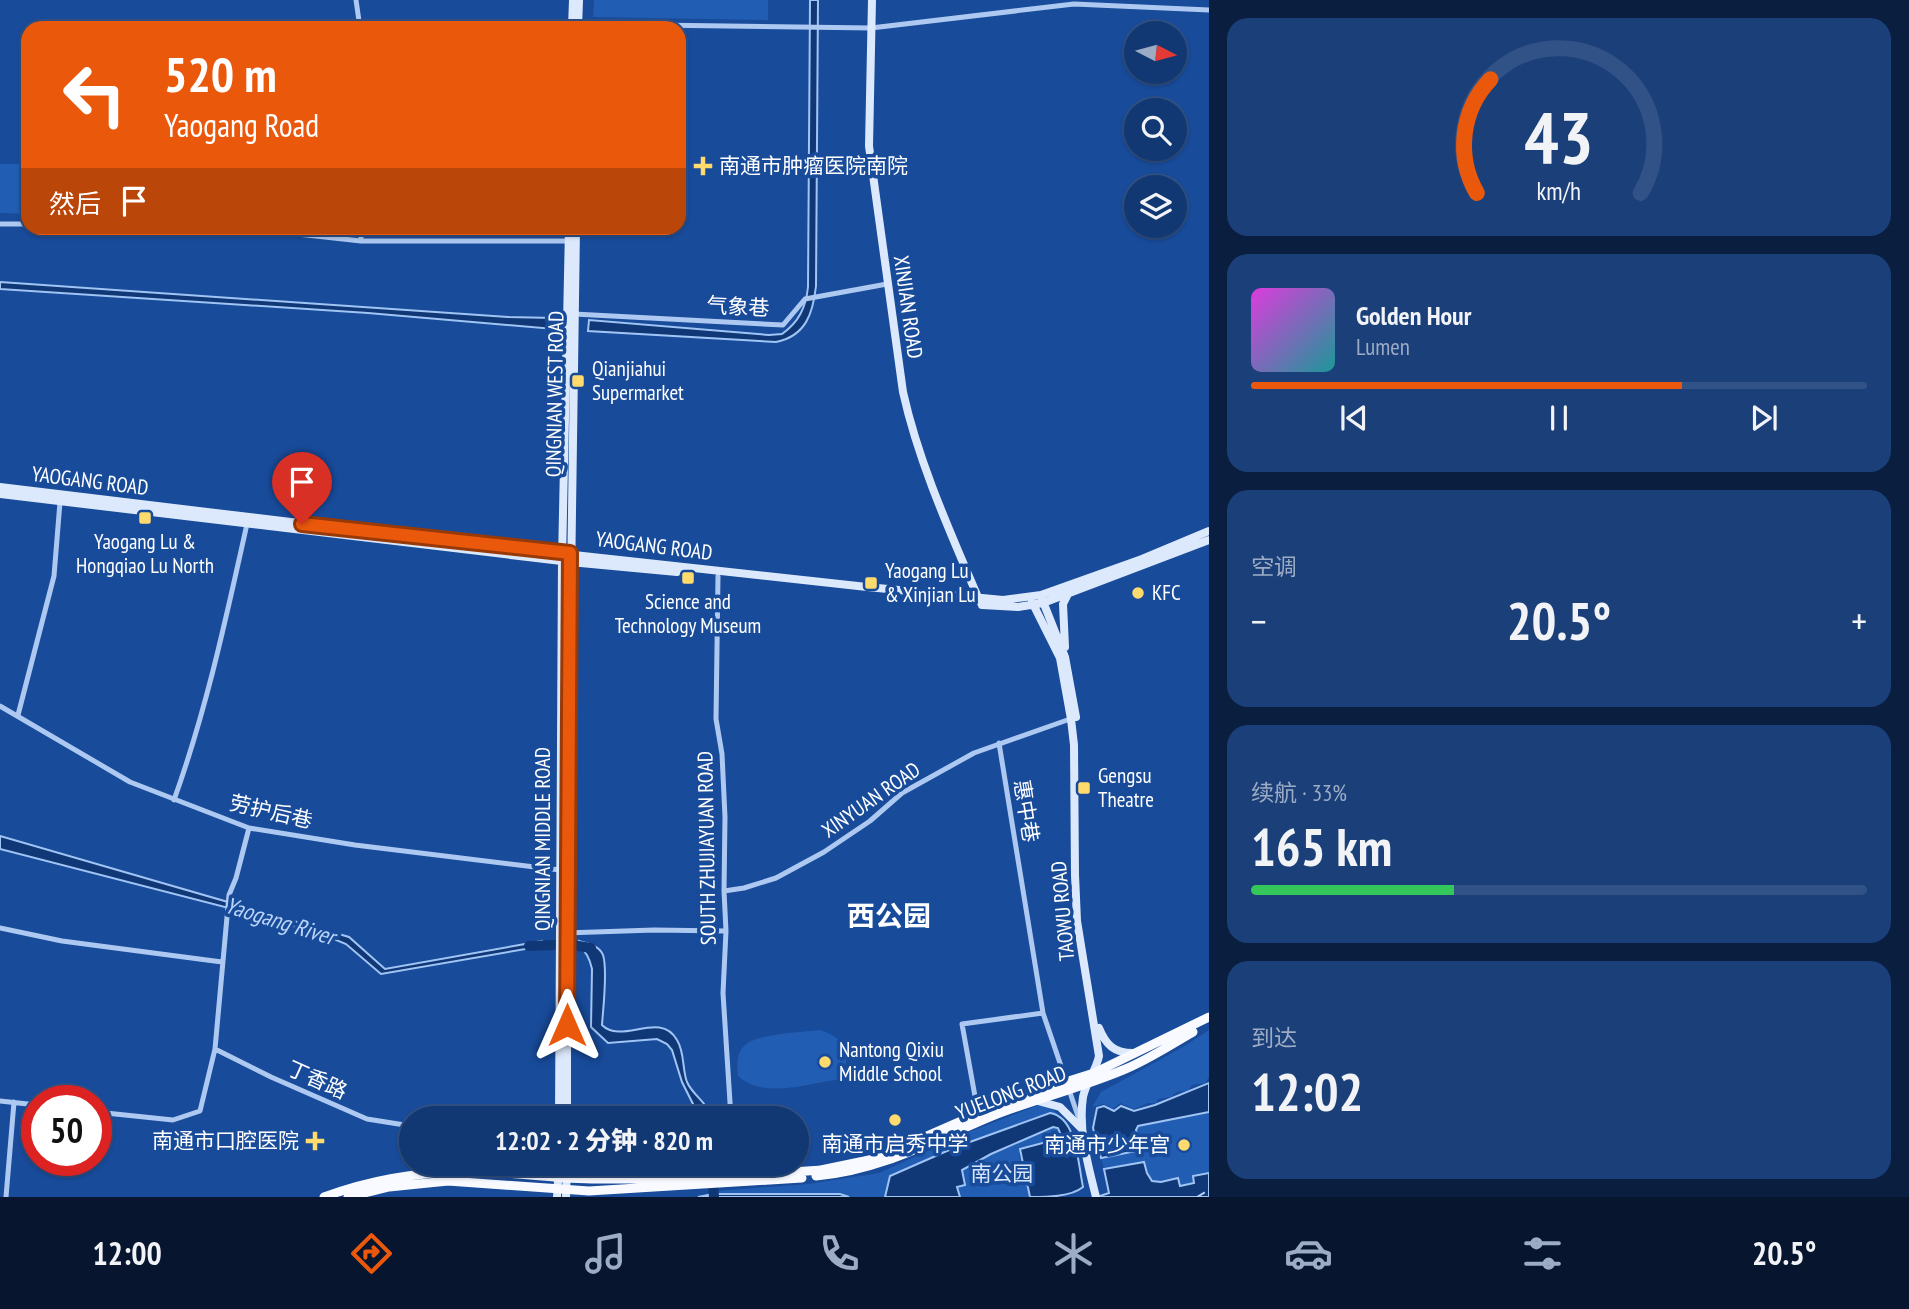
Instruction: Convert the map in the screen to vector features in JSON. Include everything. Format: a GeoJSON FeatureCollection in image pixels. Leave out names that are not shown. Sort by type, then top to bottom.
{"type":"FeatureCollection","features":[{"type":"Feature","properties":{"kind":"main road"},"geometry":{"type":"LineString","coordinates":[[573,0],[575,21]]}},
{"type":"Feature","properties":{"kind":"main road"},"geometry":{"type":"LineString","coordinates":[[576,21],[579,0]]}},
{"type":"Feature","properties":{"kind":"main road","name":"XINJIAN ROAD"},"geometry":{"type":"LineString","coordinates":[[872,0],[869,146],[887,284],[909,417],[980,602]]}},
{"type":"Feature","properties":{"kind":"main road","name":"QINGNIAN WEST ROAD"},"geometry":{"type":"LineString","coordinates":[[566,557],[574,314],[571,235]]}},
{"type":"Feature","properties":{"kind":"main road","name":"QINGNIAN WEST ROAD"},"geometry":{"type":"LineString","coordinates":[[566,557],[574,235]]}},
{"type":"Feature","properties":{"kind":"main road","name":"YAOGANG ROAD"},"geometry":{"type":"LineString","coordinates":[[0,487],[718,576],[980,602],[1037,600],[1069,592],[1209,540]]}},
{"type":"Feature","properties":{"kind":"main road","name":"YAOGANG ROAD"},"geometry":{"type":"LineString","coordinates":[[0,494],[247,524],[980,602]]}},
{"type":"Feature","properties":{"kind":"main road","name":"YAOGANG ROAD"},"geometry":{"type":"LineString","coordinates":[[1037,600],[1209,531]]}},
{"type":"Feature","properties":{"kind":"main road","name":"QINGNIAN MIDDLE ROAD"},"geometry":{"type":"LineString","coordinates":[[566,557],[560,870],[567,1106]]}},
{"type":"Feature","properties":{"kind":"main road","name":"QINGNIAN MIDDLE ROAD"},"geometry":{"type":"LineString","coordinates":[[559,1106],[566,557]]}},
{"type":"Feature","properties":{"kind":"main road"},"geometry":{"type":"LineString","coordinates":[[1065,657],[1062,615],[1063,604],[1069,592]]}},
{"type":"Feature","properties":{"kind":"main road","name":"TAOWU ROAD"},"geometry":{"type":"LineString","coordinates":[[1037,600],[1065,657],[1073,718],[1074,875],[1077,921],[1099,1056],[1094,1073]]}},
{"type":"Feature","properties":{"kind":"main road","name":"TAOWU ROAD"},"geometry":{"type":"LineString","coordinates":[[1037,600],[1060,658],[1073,718]]}},
{"type":"Feature","properties":{"kind":"main road"},"geometry":{"type":"LineString","coordinates":[[1093,1012],[1105,1042],[1111,1048],[1126,1053],[1146,1049]]}},
{"type":"Feature","properties":{"kind":"main road","name":"YUELONG ROAD"},"geometry":{"type":"LineString","coordinates":[[725,1179],[830,1175],[863,1169],[927,1146],[1067,1085],[1209,1017]]}},
{"type":"Feature","properties":{"kind":"main road","name":"YUELONG ROAD"},"geometry":{"type":"LineString","coordinates":[[348,1197],[389,1187],[448,1181],[562,1194],[821,1170],[861,1163],[908,1146],[978,1113],[1067,1085],[1088,1083],[1124,1070],[1169,1048],[1209,1023]]}},
{"type":"Feature","properties":{"kind":"main road"},"geometry":{"type":"LineString","coordinates":[[1094,1073],[1083,1098],[1082,1128],[1096,1197]]}},
{"type":"Feature","properties":{"kind":"main road"},"geometry":{"type":"LineString","coordinates":[[1029,1101],[1042,1101],[1060,1107],[1082,1128]]}},
{"type":"Feature","properties":{"kind":"main road","name":"YUELONG ROAD"},"geometry":{"type":"LineString","coordinates":[[324,1197],[383,1180],[411,1176]]}},
{"type":"Feature","properties":{"kind":"main road","name":"YUELONG ROAD"},"geometry":{"type":"LineString","coordinates":[[544,1176],[700,1181]]}},
{"type":"Feature","properties":{"kind":"main road"},"geometry":{"type":"LineString","coordinates":[[562,1194],[563,1178]]}},
{"type":"Feature","properties":{"kind":"street"},"geometry":{"type":"LineString","coordinates":[[356,0],[359,21]]}},
{"type":"Feature","properties":{"kind":"street"},"geometry":{"type":"LineString","coordinates":[[686,26],[871,28],[1074,4],[1209,10]]}},
{"type":"Feature","properties":{"kind":"street"},"geometry":{"type":"LineString","coordinates":[[0,224],[21,224]]}},
{"type":"Feature","properties":{"kind":"street"},"geometry":{"type":"LineString","coordinates":[[306,235],[361,241],[572,241]]}},
{"type":"Feature","properties":{"kind":"street"},"geometry":{"type":"LineString","coordinates":[[361,235],[361,241]]}},
{"type":"Feature","properties":{"kind":"street","name":"气象巷"},"geometry":{"type":"LineString","coordinates":[[574,314],[783,325],[805,299],[887,284]]}},
{"type":"Feature","properties":{"kind":"street"},"geometry":{"type":"LineString","coordinates":[[18,715],[54,576],[60,502]]}},
{"type":"Feature","properties":{"kind":"street"},"geometry":{"type":"LineString","coordinates":[[174,800],[197,736],[214,673],[247,524]]}},
{"type":"Feature","properties":{"kind":"street","name":"SOUTH ZHUJIAYUAN ROAD"},"geometry":{"type":"LineString","coordinates":[[718,576],[716,719],[722,754],[725,817],[726,931],[723,993],[730,1106]]}},
{"type":"Feature","properties":{"kind":"street","name":"劳护后巷"},"geometry":{"type":"LineString","coordinates":[[0,706],[130,782],[249,828],[382,849],[560,870]]}},
{"type":"Feature","properties":{"kind":"street","name":"XINYUAN ROAD"},"geometry":{"type":"LineString","coordinates":[[724,891],[744,888],[788,872],[870,821],[902,793],[974,753],[1073,718]]}},
{"type":"Feature","properties":{"kind":"street","name":"惠中巷"},"geometry":{"type":"LineString","coordinates":[[999,743],[1043,1013],[1082,1128]]}},
{"type":"Feature","properties":{"kind":"street"},"geometry":{"type":"LineString","coordinates":[[112,1114],[173,1120],[200,1111],[215,1049],[229,895],[249,828]]}},
{"type":"Feature","properties":{"kind":"street"},"geometry":{"type":"LineString","coordinates":[[0,928],[62,942],[222,962]]}},
{"type":"Feature","properties":{"kind":"street"},"geometry":{"type":"LineString","coordinates":[[563,933],[726,931]]}},
{"type":"Feature","properties":{"kind":"street"},"geometry":{"type":"LineString","coordinates":[[978,1113],[962,1024],[1043,1013]]}},
{"type":"Feature","properties":{"kind":"street","name":"丁香路"},"geometry":{"type":"LineString","coordinates":[[215,1049],[367,1119],[399,1124]]}},
{"type":"Feature","properties":{"kind":"street"},"geometry":{"type":"LineString","coordinates":[[0,1101],[21,1103]]}},
{"type":"Feature","properties":{"kind":"street"},"geometry":{"type":"LineString","coordinates":[[6,1197],[14,1102]]}},
{"type":"Feature","properties":{"kind":"green space"},"geometry":{"type":"Polygon","coordinates":[[[594,0],[768,0],[768,20],[593,17],[594,0]]]}},
{"type":"Feature","properties":{"kind":"green space"},"geometry":{"type":"Polygon","coordinates":[[[0,164],[21,164],[21,214],[0,213],[0,164]]]}},
{"type":"Feature","properties":{"kind":"green space"},"geometry":{"type":"Polygon","coordinates":[[[820,1030],[837,1038],[846,1050],[845,1064],[836,1080],[798,1087],[772,1088],[748,1083],[738,1076],[739,1055],[742,1048],[751,1041],[781,1034],[820,1030]]]}},
{"type":"Feature","properties":{"kind":"green space"},"geometry":{"type":"Polygon","coordinates":[[[1209,1030],[1209,1077],[1205,1083],[1192,1085],[1189,1090],[1134,1109],[1120,1103],[1113,1109],[1104,1104],[1092,1107],[1101,1092],[1209,1030]]]}},
{"type":"Feature","properties":{"kind":"green space"},"geometry":{"type":"Polygon","coordinates":[[[1041,1104],[1047,1105],[1058,1114],[1043,1115],[956,1147],[890,1176],[885,1197],[849,1197],[840,1194],[715,1195],[715,1191],[808,1184],[879,1173],[969,1132],[1041,1104]]]}},
{"type":"Feature","properties":{"kind":"green space"},"geometry":{"type":"Polygon","coordinates":[[[1209,1112],[1209,1173],[1193,1176],[1194,1183],[1180,1186],[1178,1178],[1152,1181],[1143,1162],[1104,1169],[1101,1158],[1141,1150],[1136,1129],[1138,1126],[1209,1112]]]}},
{"type":"Feature","properties":{"kind":"green space","name":"南公园"},"geometry":{"type":"Polygon","coordinates":[[[1053,1127],[1058,1128],[1061,1133],[1059,1139],[1019,1154],[1030,1197],[960,1197],[957,1187],[965,1184],[962,1170],[1053,1127]]]}},
{"type":"Feature","properties":{"kind":"water"},"geometry":{"type":"Polygon","coordinates":[[[810,0],[818,0],[816,286],[813,305],[806,322],[794,335],[776,342],[588,331],[589,320],[769,335],[782,334],[797,319],[808,287],[810,0]]]}},
{"type":"Feature","properties":{"kind":"water"},"geometry":{"type":"Polygon","coordinates":[[[0,282],[554,318],[554,329],[368,313],[0,289],[0,282]]]}},
{"type":"Feature","properties":{"kind":"water"},"geometry":{"type":"Polygon","coordinates":[[[0,836],[349,937],[385,969],[542,941],[543,946],[381,974],[346,944],[329,937],[256,915],[0,849],[0,836]]]}},
{"type":"Feature","properties":{"kind":"water"},"geometry":{"type":"Polygon","coordinates":[[[579,941],[596,947],[603,955],[605,980],[602,1025],[620,1032],[651,1027],[670,1032],[680,1045],[687,1082],[705,1106],[694,1106],[682,1082],[672,1050],[667,1044],[657,1039],[608,1043],[591,1027],[592,969],[588,956],[580,947],[579,941]]]}},
{"type":"Feature","properties":{"kind":"water"},"geometry":{"type":"Polygon","coordinates":[[[1209,1083],[1209,1112],[1138,1126],[1136,1130],[1141,1150],[1101,1158],[1093,1128],[1097,1108],[1104,1106],[1114,1111],[1121,1106],[1134,1111],[1209,1083]]]}},
{"type":"Feature","properties":{"kind":"water"},"geometry":{"type":"Polygon","coordinates":[[[1050,1113],[1059,1116],[1066,1123],[1075,1143],[1083,1187],[1078,1190],[1058,1196],[1030,1197],[1020,1149],[1058,1139],[1058,1128],[1053,1127],[962,1170],[965,1185],[957,1187],[960,1197],[885,1197],[890,1176],[956,1147],[1050,1113]]]}},
{"type":"Feature","properties":{"kind":"water"},"geometry":{"type":"Polygon","coordinates":[[[1144,1162],[1152,1181],[1178,1178],[1180,1186],[1194,1183],[1193,1176],[1209,1173],[1209,1197],[1097,1197],[1109,1193],[1104,1169],[1144,1162]]]}},
{"type":"Feature","properties":{"kind":"water"},"geometry":{"type":"Polygon","coordinates":[[[713,1194],[840,1194],[849,1197],[698,1197],[713,1194]]]}},
{"type":"Feature","properties":{"kind":"waterway","name":"Yaogang River"},"geometry":{"type":"LineString","coordinates":[[529,946],[554,945]]}},
{"type":"Feature","properties":{"kind":"waterway","name":"Yaogang River"},"geometry":{"type":"LineString","coordinates":[[572,945],[591,948]]}},
{"type":"Feature","properties":{"kind":"waterway","name":"Yaogang River"},"geometry":{"type":"LineString","coordinates":[[713,1176],[714,1197]]}},
{"type":"Feature","properties":{"kind":"ferry route"},"geometry":{"type":"LineString","coordinates":[[1197,1197],[1209,1190]]}},
{"type":"Feature","properties":{"kind":"place","name":"南通市肿瘤医院南院"},"geometry":{"type":"Point","coordinates":[703,166]}},
{"type":"Feature","properties":{"kind":"place","name":"Qianjiahui Supermarket"},"geometry":{"type":"Point","coordinates":[578,381]}},
{"type":"Feature","properties":{"kind":"place","name":"Yaogang Lu & Hongqiao Lu North"},"geometry":{"type":"Point","coordinates":[145,518]}},
{"type":"Feature","properties":{"kind":"place","name":"Science and Technology Museum"},"geometry":{"type":"Point","coordinates":[688,578]}},
{"type":"Feature","properties":{"kind":"place","name":"Yaogang Lu & Xinjian Lu"},"geometry":{"type":"Point","coordinates":[871,583]}},
{"type":"Feature","properties":{"kind":"place","name":"KFC"},"geometry":{"type":"Point","coordinates":[1138,593]}},
{"type":"Feature","properties":{"kind":"place","name":"Gengsu Theatre"},"geometry":{"type":"Point","coordinates":[1084,788]}},
{"type":"Feature","properties":{"kind":"place","name":"Nantong Qixiu Middle School"},"geometry":{"type":"Point","coordinates":[825,1062]}},
{"type":"Feature","properties":{"kind":"place","name":"南通市启秀中学"},"geometry":{"type":"Point","coordinates":[895,1120]}},
{"type":"Feature","properties":{"kind":"place","name":"南通市口腔医院"},"geometry":{"type":"Point","coordinates":[315,1141]}},
{"type":"Feature","properties":{"kind":"place","name":"南通市少年宫"},"geometry":{"type":"Point","coordinates":[1184,1145]}},
{"type":"Feature","properties":{"kind":"district","name":"西公园"},"geometry":{"type":"Point","coordinates":[889,916]}},
{"type":"Feature","properties":{"kind":"route"},"geometry":{"type":"LineString","coordinates":[[302,524],[570,553],[567,1025]]}}]}
